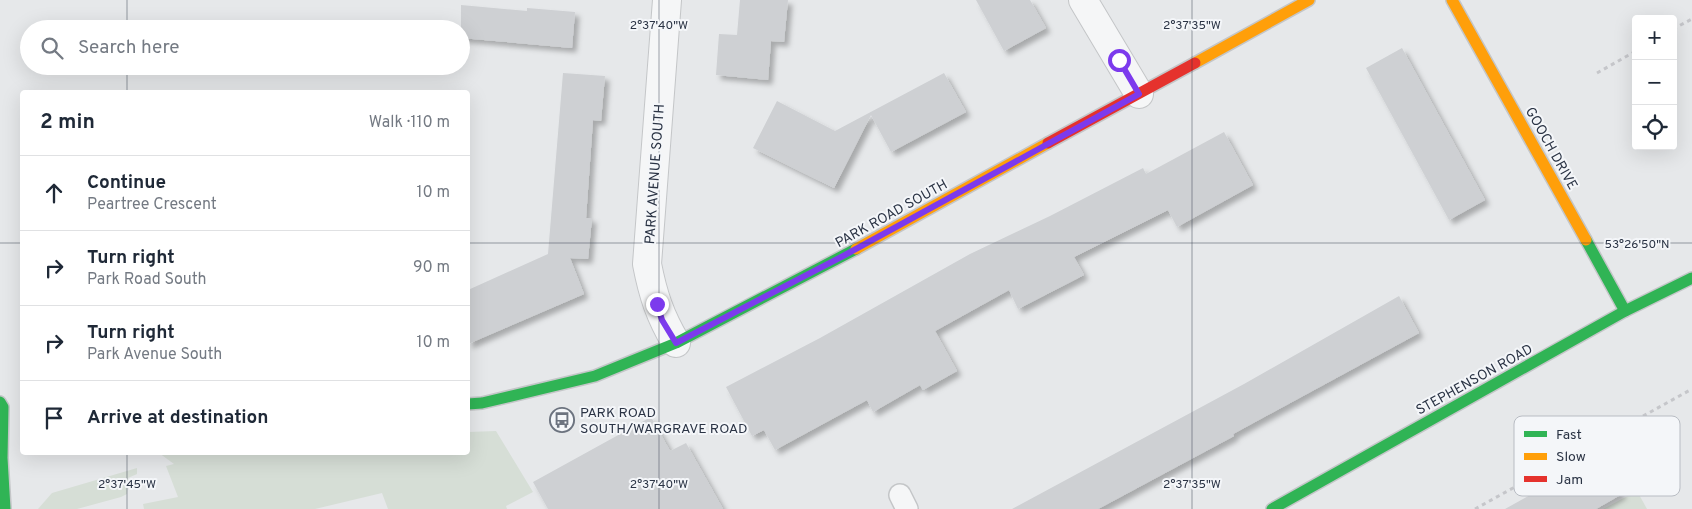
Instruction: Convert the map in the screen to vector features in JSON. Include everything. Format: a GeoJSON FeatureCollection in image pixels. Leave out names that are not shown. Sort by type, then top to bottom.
{"type":"FeatureCollection","features":[{"type":"Feature","properties":{"kind":"street","name":"PARK AVENUE SOUTH"},"geometry":{"type":"LineString","coordinates":[[667,0],[647,264],[651,288],[662,320],[676,343]]}},
{"type":"Feature","properties":{"kind":"street"},"geometry":{"type":"LineString","coordinates":[[1083,0],[1139,94]]}},
{"type":"Feature","properties":{"kind":"street","name":"PARK ROAD SOUTH"},"geometry":{"type":"LineString","coordinates":[[470,404],[595,376],[676,343],[845,255],[1309,0]]}},
{"type":"Feature","properties":{"kind":"street","name":"GOOCH DRIVE"},"geometry":{"type":"LineString","coordinates":[[1452,0],[1625,311]]}},
{"type":"Feature","properties":{"kind":"street","name":"STEPHENSON ROAD"},"geometry":{"type":"LineString","coordinates":[[1272,509],[1625,311],[1692,278]]}},
{"type":"Feature","properties":{"kind":"street"},"geometry":{"type":"LineString","coordinates":[[5,405],[2,458],[5,509]]}},
{"type":"Feature","properties":{"kind":"path"},"geometry":{"type":"LineString","coordinates":[[1677,27],[1692,19]]}},
{"type":"Feature","properties":{"kind":"path"},"geometry":{"type":"LineString","coordinates":[[1597,73],[1632,52]]}},
{"type":"Feature","properties":{"kind":"path"},"geometry":{"type":"LineString","coordinates":[[1643,416],[1692,389]]}},
{"type":"Feature","properties":{"kind":"path"},"geometry":{"type":"LineString","coordinates":[[1475,509],[1514,487]]}},
{"type":"Feature","properties":{"kind":"shaded area"},"geometry":{"type":"Polygon","coordinates":[[[496,431],[533,492],[506,506],[507,509],[388,509],[382,493],[315,509],[144,509],[143,504],[178,497],[166,466],[174,464],[162,455],[470,455],[470,432],[496,431]]]}},
{"type":"Feature","properties":{"kind":"shaded area"},"geometry":{"type":"Polygon","coordinates":[[[137,468],[137,474],[128,478],[127,494],[121,497],[77,509],[38,509],[52,493],[137,468]]]}},
{"type":"Feature","properties":{"kind":"shaded area"},"geometry":{"type":"Polygon","coordinates":[[[1628,496],[1640,496],[1647,509],[1603,509],[1628,496]]]}},
{"type":"Feature","properties":{"kind":"building"},"geometry":{"type":"Polygon","coordinates":[[[740,0],[788,0],[784,42],[771,41],[768,80],[716,75],[719,34],[737,35],[740,0]]]}},
{"type":"Feature","properties":{"kind":"building"},"geometry":{"type":"Polygon","coordinates":[[[976,0],[1030,0],[1046,28],[1004,51],[976,0]]]}},
{"type":"Feature","properties":{"kind":"building"},"geometry":{"type":"Polygon","coordinates":[[[461,5],[527,11],[527,8],[575,12],[572,48],[470,39],[470,20],[461,20],[461,5]]]}},
{"type":"Feature","properties":{"kind":"building"},"geometry":{"type":"Polygon","coordinates":[[[1402,48],[1485,200],[1449,220],[1366,68],[1402,48]]]}},
{"type":"Feature","properties":{"kind":"building"},"geometry":{"type":"Polygon","coordinates":[[[563,73],[605,76],[601,121],[593,120],[586,218],[592,218],[588,259],[570,258],[584,294],[470,343],[470,289],[548,254],[563,73]]]}},
{"type":"Feature","properties":{"kind":"building"},"geometry":{"type":"Polygon","coordinates":[[[944,73],[966,112],[891,152],[871,115],[834,188],[753,148],[777,101],[835,131],[944,73]]]}},
{"type":"Feature","properties":{"kind":"building"},"geometry":{"type":"Polygon","coordinates":[[[1224,132],[1253,185],[1177,227],[1168,210],[1074,257],[1084,275],[1018,309],[1009,290],[935,331],[957,371],[923,390],[920,385],[873,412],[867,400],[775,450],[764,430],[752,436],[726,387],[820,338],[970,254],[1050,216],[1143,168],[1146,174],[1224,132]]]}},
{"type":"Feature","properties":{"kind":"building"},"geometry":{"type":"Polygon","coordinates":[[[1399,296],[1419,333],[1233,434],[1234,436],[1098,509],[1012,509],[1244,384],[1399,296]]]}},
{"type":"Feature","properties":{"kind":"building"},"geometry":{"type":"Polygon","coordinates":[[[651,417],[670,451],[686,443],[723,509],[548,509],[533,482],[651,417]]]}},
{"type":"Feature","properties":{"kind":"building"},"geometry":{"type":"Polygon","coordinates":[[[1528,496],[1619,496],[1596,509],[1505,509],[1528,496]]]}},
{"type":"Feature","properties":{"kind":"traffic: fast"},"geometry":{"type":"LineString","coordinates":[[1586,240],[1625,311]]}},
{"type":"Feature","properties":{"kind":"traffic: fast"},"geometry":{"type":"LineString","coordinates":[[470,404],[482,403],[595,376],[676,343],[856,249]]}},
{"type":"Feature","properties":{"kind":"traffic: fast"},"geometry":{"type":"LineString","coordinates":[[1272,509],[1625,311],[1692,278]]}},
{"type":"Feature","properties":{"kind":"traffic: fast"},"geometry":{"type":"LineString","coordinates":[[0,402],[3,407],[2,458],[5,509]]}},
{"type":"Feature","properties":{"kind":"traffic: slow"},"geometry":{"type":"LineString","coordinates":[[1195,63],[1309,0]]}},
{"type":"Feature","properties":{"kind":"traffic: slow"},"geometry":{"type":"LineString","coordinates":[[1452,0],[1586,240]]}},
{"type":"Feature","properties":{"kind":"traffic: slow"},"geometry":{"type":"LineString","coordinates":[[856,249],[1048,143]]}},
{"type":"Feature","properties":{"kind":"traffic: jam"},"geometry":{"type":"LineString","coordinates":[[1048,143],[1195,63]]}},
{"type":"Feature","properties":{"kind":"place","name":"PARK ROAD SOUTH/WARGRAVE ROAD"},"geometry":{"type":"Point","coordinates":[562,420]}},
{"type":"Feature","properties":{"kind":"route"},"geometry":{"type":"LineString","coordinates":[[657,304],[662,320],[676,343],[845,255],[1139,94],[1119,60]]}}]}
